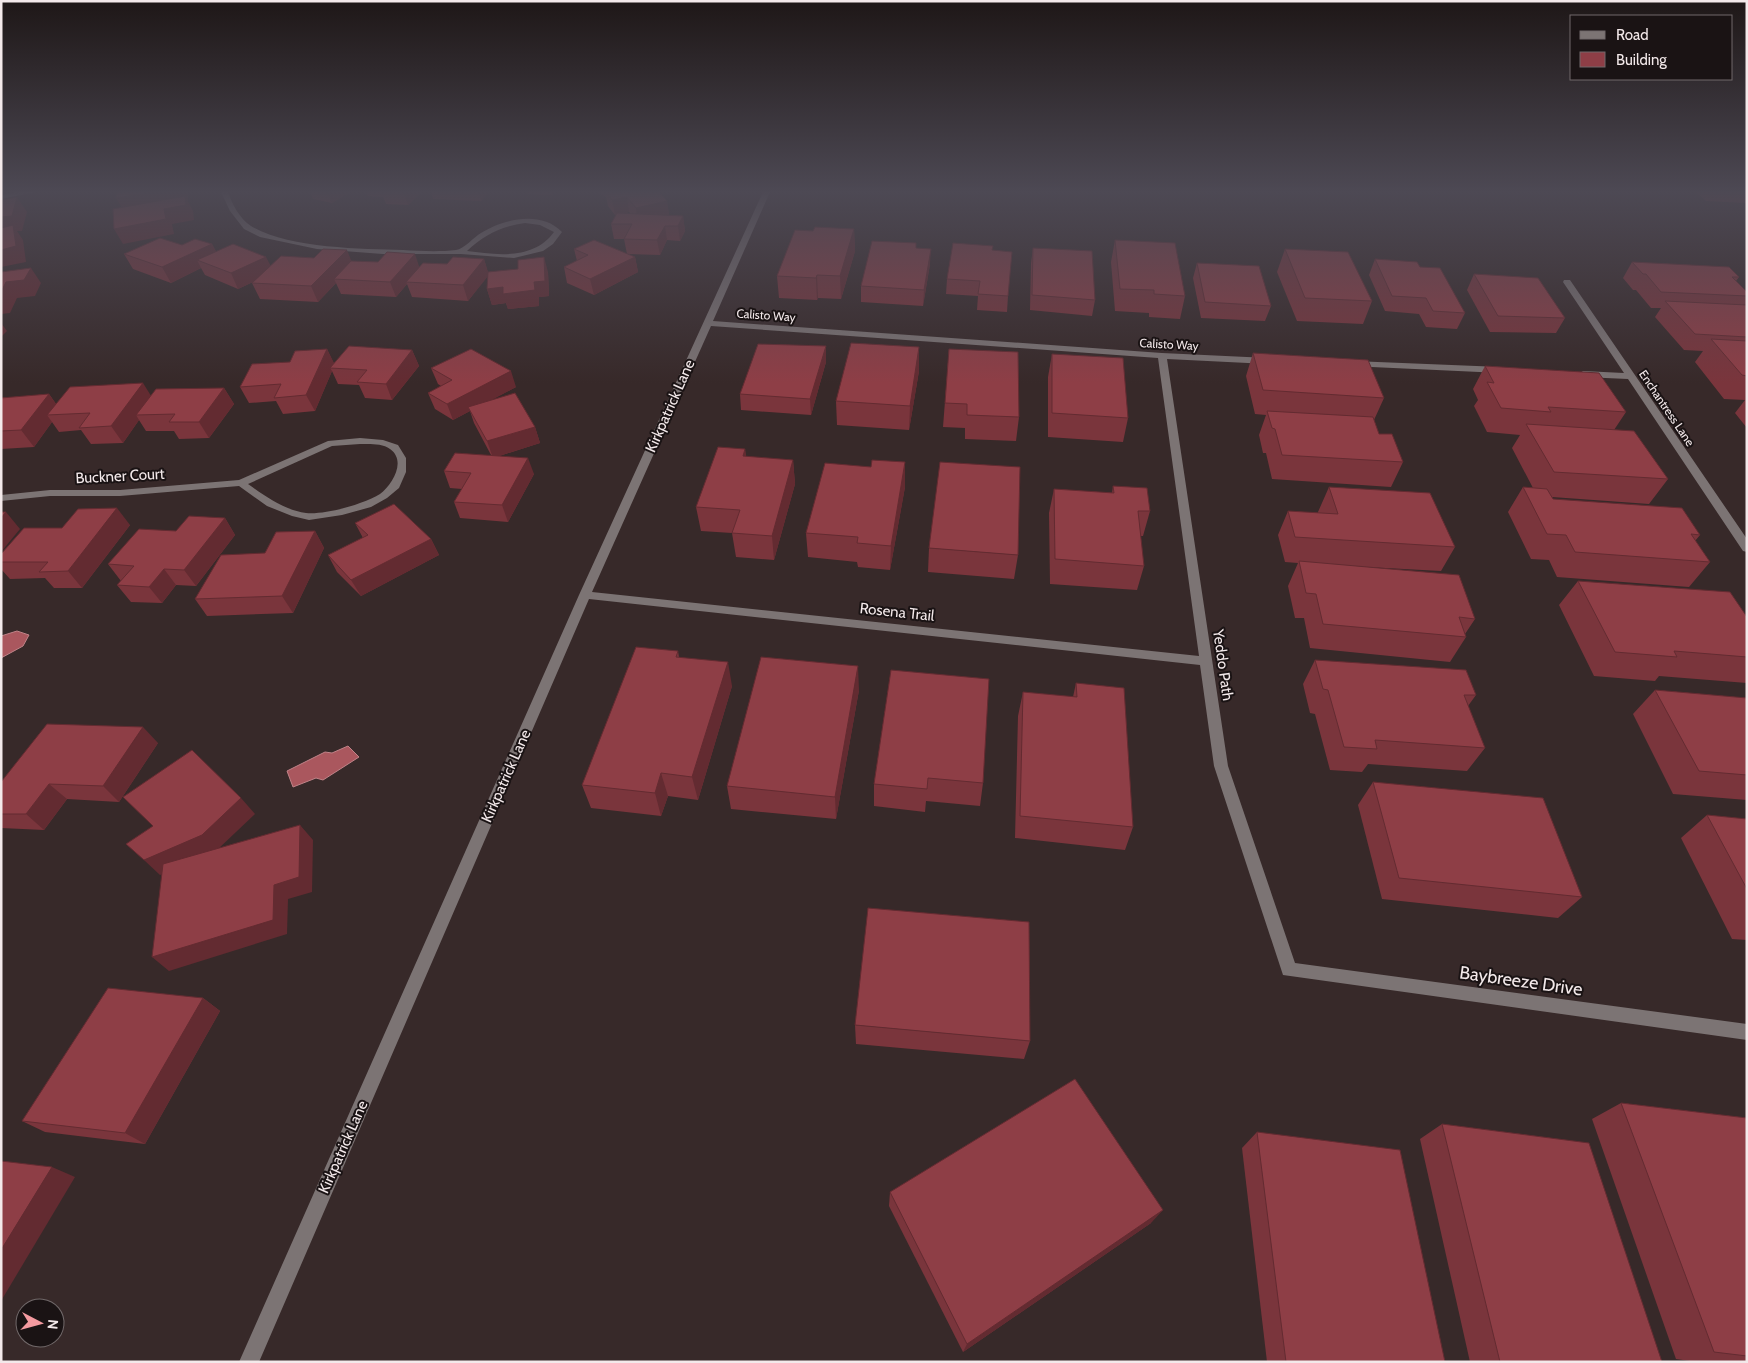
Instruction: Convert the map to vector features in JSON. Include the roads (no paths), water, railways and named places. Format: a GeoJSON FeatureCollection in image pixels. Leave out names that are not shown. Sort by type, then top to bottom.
{"type":"FeatureCollection","features":[{"type":"Feature","properties":{"kind":"street"},"geometry":{"type":"LineString","coordinates":[[483,256],[517,256]]}},
{"type":"Feature","properties":{"kind":"street","name":"Kirkpatrick Lane"},"geometry":{"type":"LineString","coordinates":[[249,1362],[585,595],[737,256]]}},
{"type":"Feature","properties":{"kind":"street","name":"Enchantress Lane"},"geometry":{"type":"LineString","coordinates":[[1567,282],[1747,548]]}},
{"type":"Feature","properties":{"kind":"street","name":"Calisto Way"},"geometry":{"type":"LineString","coordinates":[[707,323],[1162,356],[1282,361]]}},
{"type":"Feature","properties":{"kind":"street","name":"Yeddo Path"},"geometry":{"type":"LineString","coordinates":[[1162,356],[1221,766],[1289,970]]}},
{"type":"Feature","properties":{"kind":"street"},"geometry":{"type":"LineString","coordinates":[[1342,364],[1511,371]]}},
{"type":"Feature","properties":{"kind":"street"},"geometry":{"type":"LineString","coordinates":[[1571,373],[1631,376]]}},
{"type":"Feature","properties":{"kind":"street","name":"Buckner Court"},"geometry":{"type":"LineString","coordinates":[[1,498],[50,494],[120,493],[241,483],[288,460],[331,443],[360,441],[386,443],[398,449],[402,457],[402,474],[392,489],[375,500],[351,510],[306,516],[276,508],[241,483]]}},
{"type":"Feature","properties":{"kind":"street","name":"Rosena Trail"},"geometry":{"type":"LineString","coordinates":[[585,595],[1206,661]]}},
{"type":"Feature","properties":{"kind":"street","name":"Baybreeze Drive"},"geometry":{"type":"LineString","coordinates":[[1289,970],[1747,1032]]}}]}
